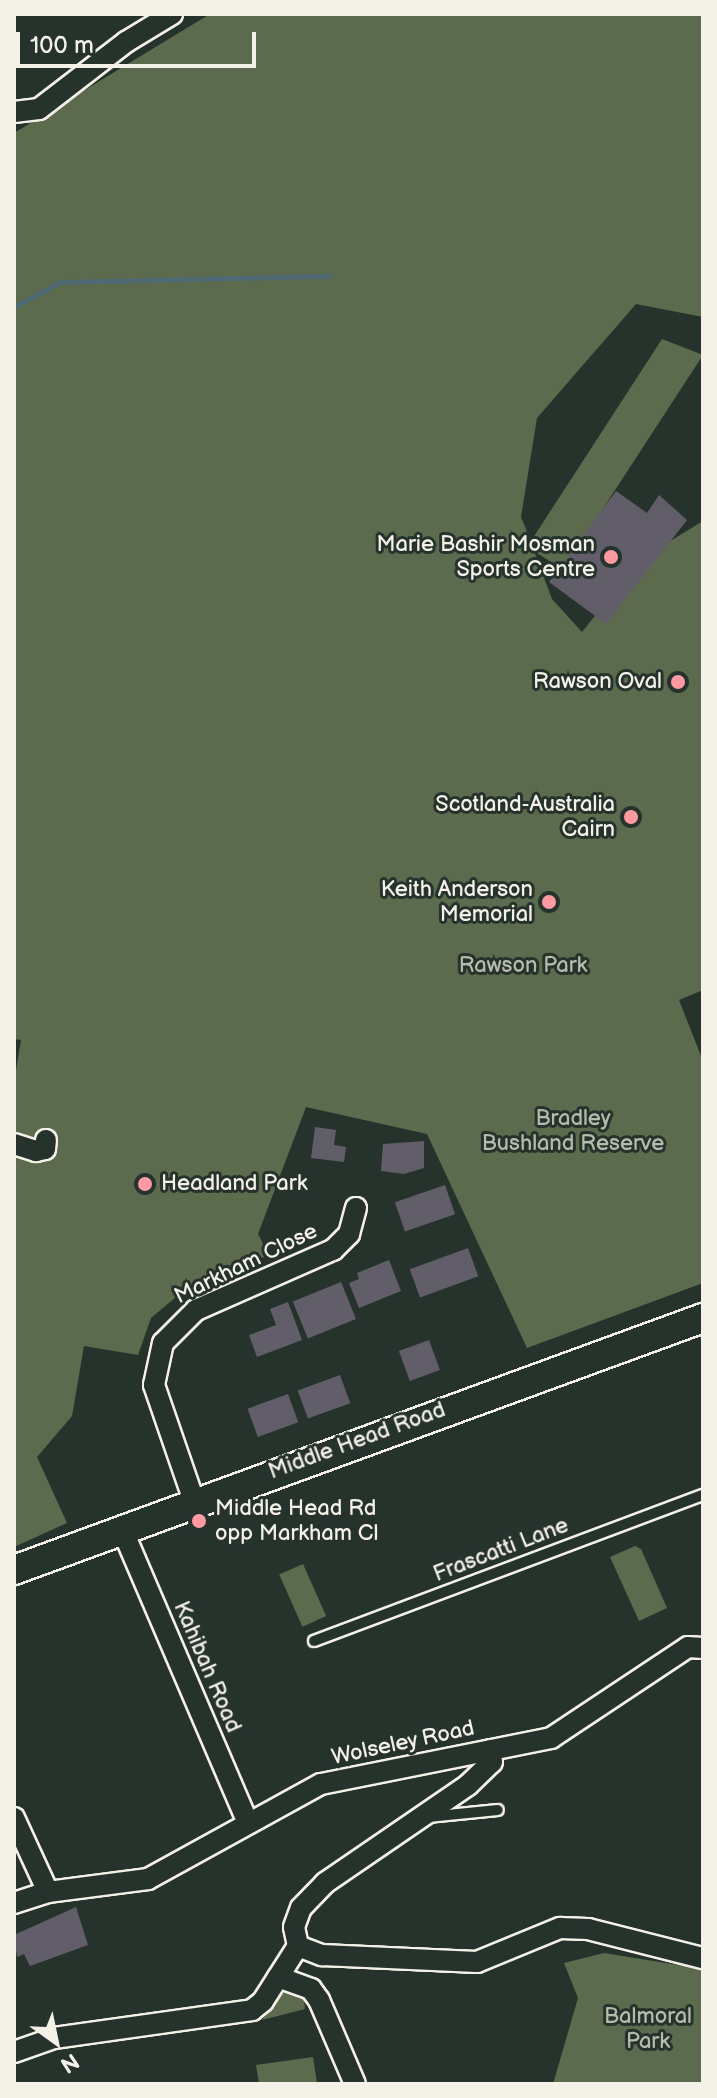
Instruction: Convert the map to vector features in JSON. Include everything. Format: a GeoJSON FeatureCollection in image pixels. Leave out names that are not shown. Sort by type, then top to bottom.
{"type":"FeatureCollection","features":[{"type":"Feature","properties":{"kind":"street"},"geometry":{"type":"LineString","coordinates":[[14,112],[39,109],[126,42],[172,14]]}},
{"type":"Feature","properties":{"kind":"street"},"geometry":{"type":"LineString","coordinates":[[14,1144],[36,1151],[45,1149],[46,1140]]}},
{"type":"Feature","properties":{"kind":"street","name":"Markham Close"},"geometry":{"type":"LineString","coordinates":[[194,1501],[154,1385],[163,1343],[196,1310],[333,1250],[349,1234],[356,1208]]}},
{"type":"Feature","properties":{"kind":"street","name":"Middle Head Road"},"geometry":{"type":"LineString","coordinates":[[14,1570],[194,1501],[703,1318]]}},
{"type":"Feature","properties":{"kind":"street","name":"Kahibah Road"},"geometry":{"type":"LineString","coordinates":[[122,1529],[248,1823]]}},
{"type":"Feature","properties":{"kind":"street","name":"Wolseley Road"},"geometry":{"type":"LineString","coordinates":[[14,1903],[48,1892],[148,1879],[321,1784],[551,1738],[688,1647],[703,1648]]}},
{"type":"Feature","properties":{"kind":"street"},"geometry":{"type":"LineString","coordinates":[[14,2052],[54,2038],[252,2010],[298,1946],[294,1927],[301,1908],[325,1883],[468,1785],[492,1762],[490,1750]]}},
{"type":"Feature","properties":{"kind":"street"},"geometry":{"type":"LineString","coordinates":[[14,1818],[48,1892]]}},
{"type":"Feature","properties":{"kind":"street"},"geometry":{"type":"LineString","coordinates":[[298,1946],[322,1955],[477,1962],[560,1928],[588,1929],[703,1958]]}},
{"type":"Feature","properties":{"kind":"street"},"geometry":{"type":"LineString","coordinates":[[278,1977],[311,1989],[319,2000],[355,2084]]}},
{"type":"Feature","properties":{"kind":"lane","name":"Frascatti Lane"},"geometry":{"type":"LineString","coordinates":[[314,1641],[703,1495]]}},
{"type":"Feature","properties":{"kind":"lane"},"geometry":{"type":"LineString","coordinates":[[418,1818],[498,1810]]}},
{"type":"Feature","properties":{"kind":"green space"},"geometry":{"type":"Polygon","coordinates":[[[210,14],[703,14],[703,317],[636,304],[537,418],[521,517],[531,541],[662,339],[703,355],[563,570],[534,551],[552,599],[582,632],[639,560],[703,521],[703,990],[679,1000],[703,1061],[703,1283],[527,1348],[427,1134],[306,1107],[258,1234],[269,1255],[188,1287],[151,1318],[138,1355],[84,1346],[72,1416],[37,1457],[67,1523],[14,1547],[14,1082],[21,1040],[14,1039],[14,133],[210,14]]]}},
{"type":"Feature","properties":{"kind":"green space"},"geometry":{"type":"Polygon","coordinates":[[[635,1546],[641,1549],[667,1608],[639,1621],[610,1557],[635,1546]]]}},
{"type":"Feature","properties":{"kind":"green space"},"geometry":{"type":"Polygon","coordinates":[[[303,1564],[326,1616],[302,1627],[279,1575],[303,1564]]]}},
{"type":"Feature","properties":{"kind":"green space","name":"Balmoral Park"},"geometry":{"type":"Polygon","coordinates":[[[604,1953],[703,1969],[703,2084],[553,2084],[578,1998],[564,1963],[604,1953]]]}},
{"type":"Feature","properties":{"kind":"green space"},"geometry":{"type":"Polygon","coordinates":[[[287,1992],[304,1999],[305,2009],[262,2020],[277,1995],[287,1992]]]}},
{"type":"Feature","properties":{"kind":"green space"},"geometry":{"type":"Polygon","coordinates":[[[313,2057],[317,2083],[259,2084],[256,2065],[313,2057]]]}},
{"type":"Feature","properties":{"kind":"building","name":"Marie Bashir Mosman Sports Centre"},"geometry":{"type":"Polygon","coordinates":[[[616,491],[647,513],[659,495],[687,520],[606,624],[549,582],[616,491]]]}},
{"type":"Feature","properties":{"kind":"building"},"geometry":{"type":"Polygon","coordinates":[[[315,1127],[336,1130],[334,1145],[346,1147],[344,1162],[311,1158],[315,1127]]]}},
{"type":"Feature","properties":{"kind":"building"},"geometry":{"type":"Polygon","coordinates":[[[424,1141],[424,1168],[404,1174],[381,1171],[383,1144],[424,1141]]]}},
{"type":"Feature","properties":{"kind":"building"},"geometry":{"type":"Polygon","coordinates":[[[445,1185],[455,1214],[405,1232],[395,1202],[445,1185]]]}},
{"type":"Feature","properties":{"kind":"building"},"geometry":{"type":"Polygon","coordinates":[[[468,1248],[478,1276],[420,1297],[410,1269],[468,1248]]]}},
{"type":"Feature","properties":{"kind":"building"},"geometry":{"type":"Polygon","coordinates":[[[389,1260],[401,1291],[359,1308],[349,1283],[359,1279],[357,1273],[389,1260]]]}},
{"type":"Feature","properties":{"kind":"building"},"geometry":{"type":"Polygon","coordinates":[[[341,1282],[356,1319],[308,1339],[293,1301],[341,1282]]]}},
{"type":"Feature","properties":{"kind":"building"},"geometry":{"type":"Polygon","coordinates":[[[288,1302],[302,1340],[257,1357],[249,1335],[276,1325],[270,1309],[288,1302]]]}},
{"type":"Feature","properties":{"kind":"building"},"geometry":{"type":"Polygon","coordinates":[[[429,1340],[440,1370],[410,1381],[399,1351],[429,1340]]]}},
{"type":"Feature","properties":{"kind":"building"},"geometry":{"type":"Polygon","coordinates":[[[340,1375],[350,1403],[308,1419],[298,1390],[340,1375]]]}},
{"type":"Feature","properties":{"kind":"building"},"geometry":{"type":"Polygon","coordinates":[[[288,1394],[298,1422],[258,1437],[248,1409],[288,1394]]]}},
{"type":"Feature","properties":{"kind":"building"},"geometry":{"type":"Polygon","coordinates":[[[76,1907],[88,1945],[30,1966],[24,1954],[17,1957],[14,1935],[76,1907]]]}},
{"type":"Feature","properties":{"kind":"waterway"},"geometry":{"type":"LineString","coordinates":[[14,307],[60,282],[329,276]]}},
{"type":"Feature","properties":{"kind":"place","name":"Marie Bashir Mosman Sports Centre"},"geometry":{"type":"Point","coordinates":[611,557]}},
{"type":"Feature","properties":{"kind":"place","name":"Rawson Oval"},"geometry":{"type":"Point","coordinates":[678,682]}},
{"type":"Feature","properties":{"kind":"place","name":"Scotland-Australia Cairn"},"geometry":{"type":"Point","coordinates":[631,817]}},
{"type":"Feature","properties":{"kind":"place","name":"Keith Anderson Memorial"},"geometry":{"type":"Point","coordinates":[549,902]}},
{"type":"Feature","properties":{"kind":"place","name":"Headland Park"},"geometry":{"type":"Point","coordinates":[145,1184]}},
{"type":"Feature","properties":{"kind":"place","name":"Middle Head Rd opp Markham Cl"},"geometry":{"type":"Point","coordinates":[199,1521]}},
{"type":"Feature","properties":{"kind":"park label","name":"Rawson Park"},"geometry":{"type":"Point","coordinates":[523,966]}},
{"type":"Feature","properties":{"kind":"park label","name":"Bradley Bushland Reserve"},"geometry":{"type":"Point","coordinates":[573,1130]}}]}
